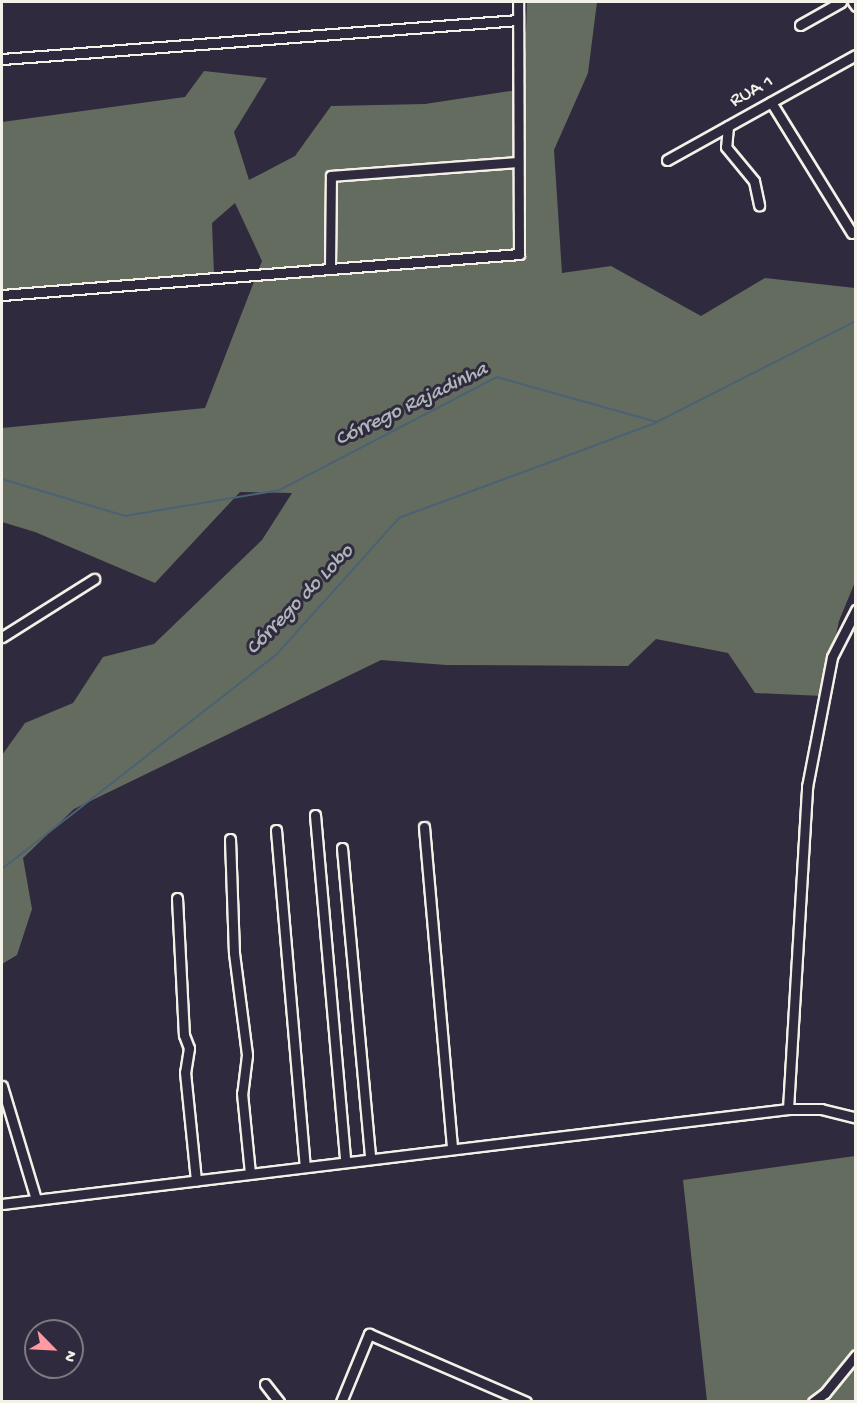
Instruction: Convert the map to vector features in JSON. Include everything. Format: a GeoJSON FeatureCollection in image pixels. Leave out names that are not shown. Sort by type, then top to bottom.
{"type":"FeatureCollection","features":[{"type":"Feature","properties":{"kind":"street"},"geometry":{"type":"LineString","coordinates":[[2,295],[330,267],[519,254],[516,162],[518,2]]}},
{"type":"Feature","properties":{"kind":"street"},"geometry":{"type":"LineString","coordinates":[[800,25],[841,2]]}},
{"type":"Feature","properties":{"kind":"street"},"geometry":{"type":"LineString","coordinates":[[853,2],[855,6]]}},
{"type":"Feature","properties":{"kind":"street"},"geometry":{"type":"LineString","coordinates":[[2,59],[518,21]]}},
{"type":"Feature","properties":{"kind":"street"},"geometry":{"type":"LineString","coordinates":[[852,57],[855,69]]}},
{"type":"Feature","properties":{"kind":"street","name":"RUA 1"},"geometry":{"type":"LineString","coordinates":[[667,160],[852,57]]}},
{"type":"Feature","properties":{"kind":"street"},"geometry":{"type":"LineString","coordinates":[[771,102],[852,233]]}},
{"type":"Feature","properties":{"kind":"street"},"geometry":{"type":"LineString","coordinates":[[728,126],[726,147],[754,182],[759,205]]}},
{"type":"Feature","properties":{"kind":"street"},"geometry":{"type":"LineString","coordinates":[[330,267],[330,176],[516,162]]}},
{"type":"Feature","properties":{"kind":"street"},"geometry":{"type":"LineString","coordinates":[[2,637],[94,579]]}},
{"type":"Feature","properties":{"kind":"street"},"geometry":{"type":"LineString","coordinates":[[788,1109],[807,787],[832,657],[855,610]]}},
{"type":"Feature","properties":{"kind":"street"},"geometry":{"type":"LineString","coordinates":[[315,815],[345,1161]]}},
{"type":"Feature","properties":{"kind":"street"},"geometry":{"type":"LineString","coordinates":[[423,827],[452,1149]]}},
{"type":"Feature","properties":{"kind":"street"},"geometry":{"type":"LineString","coordinates":[[276,830],[305,1166]]}},
{"type":"Feature","properties":{"kind":"street"},"geometry":{"type":"LineString","coordinates":[[230,839],[234,953],[247,1055],[242,1093],[250,1173]]}},
{"type":"Feature","properties":{"kind":"street"},"geometry":{"type":"LineString","coordinates":[[342,848],[370,1158]]}},
{"type":"Feature","properties":{"kind":"street"},"geometry":{"type":"LineString","coordinates":[[177,898],[184,1035],[189,1048],[185,1072],[196,1180]]}},
{"type":"Feature","properties":{"kind":"street"},"geometry":{"type":"LineString","coordinates":[[2,1086],[36,1199]]}},
{"type":"Feature","properties":{"kind":"street"},"geometry":{"type":"LineString","coordinates":[[2,1204],[788,1109],[821,1109],[855,1118]]}},
{"type":"Feature","properties":{"kind":"street"},"geometry":{"type":"LineString","coordinates":[[341,1401],[369,1334],[526,1401]]}},
{"type":"Feature","properties":{"kind":"street"},"geometry":{"type":"LineString","coordinates":[[813,1401],[825,1393],[855,1355]]}},
{"type":"Feature","properties":{"kind":"street"},"geometry":{"type":"LineString","coordinates":[[265,1384],[279,1401]]}},
{"type":"Feature","properties":{"kind":"green space"},"geometry":{"type":"Polygon","coordinates":[[[527,2],[597,2],[588,73],[554,150],[562,273],[611,266],[701,316],[765,278],[855,288],[855,582],[839,621],[823,696],[755,693],[728,653],[656,639],[628,666],[446,665],[381,660],[74,809],[23,858],[32,909],[17,955],[2,964],[2,755],[25,723],[73,703],[103,657],[154,644],[262,540],[292,493],[240,492],[155,583],[35,532],[2,522],[2,428],[205,408],[262,261],[235,203],[212,223],[214,275],[2,291],[2,122],[185,97],[204,71],[267,78],[234,132],[249,180],[295,156],[331,106],[425,104],[524,89],[527,2]]]}},
{"type":"Feature","properties":{"kind":"green space"},"geometry":{"type":"Polygon","coordinates":[[[855,1156],[855,1401],[707,1401],[683,1180],[855,1156]]]}},
{"type":"Feature","properties":{"kind":"waterway","name":"Córrego Rajadinha"},"geometry":{"type":"LineString","coordinates":[[2,479],[125,516],[280,490],[497,377],[657,422],[856,321]]}},
{"type":"Feature","properties":{"kind":"waterway","name":"Córrego do Lobo"},"geometry":{"type":"LineString","coordinates":[[2,869],[278,653],[399,518],[656,423]]}}]}
